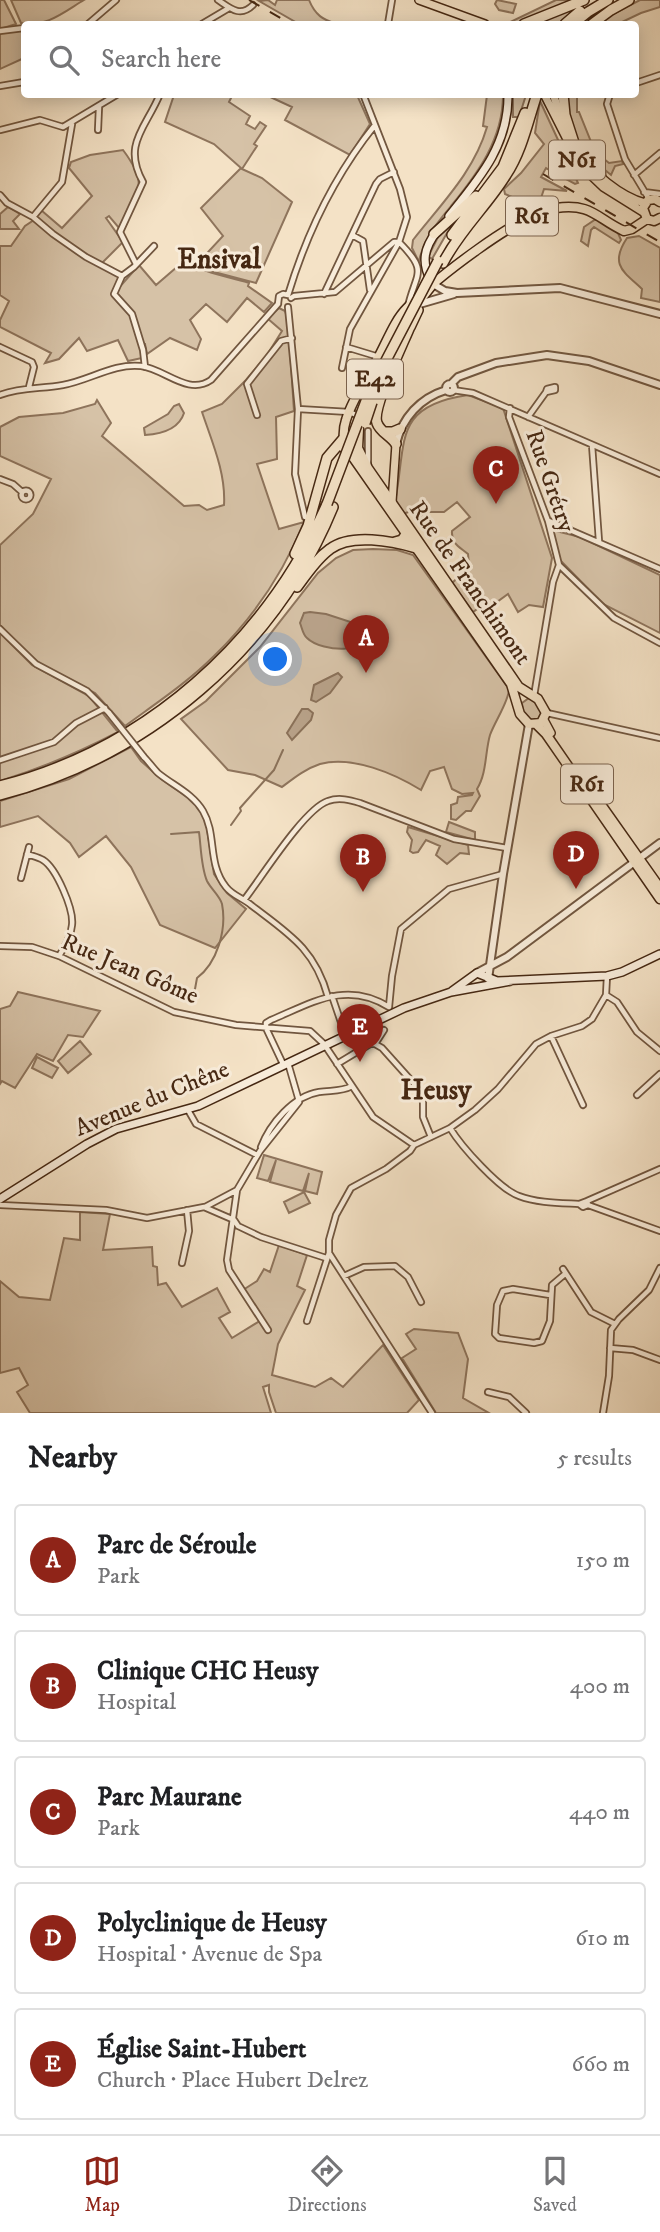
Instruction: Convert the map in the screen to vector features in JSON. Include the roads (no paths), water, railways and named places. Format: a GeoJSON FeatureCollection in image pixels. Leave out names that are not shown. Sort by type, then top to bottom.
{"type":"FeatureCollection","features":[{"type":"Feature","properties":{"kind":"highway"},"geometry":{"type":"LineString","coordinates":[[536,21],[584,0]]}},
{"type":"Feature","properties":{"kind":"highway"},"geometry":{"type":"LineString","coordinates":[[569,21],[596,0]]}},
{"type":"Feature","properties":{"kind":"highway"},"geometry":{"type":"LineString","coordinates":[[577,21],[608,0]]}},
{"type":"Feature","properties":{"kind":"highway"},"geometry":{"type":"LineString","coordinates":[[596,21],[629,0]]}},
{"type":"Feature","properties":{"kind":"highway"},"geometry":{"type":"LineString","coordinates":[[533,21],[547,16]]}},
{"type":"Feature","properties":{"kind":"highway","name":"E42"},"geometry":{"type":"LineString","coordinates":[[0,786],[76,760],[128,732],[191,687],[246,633],[285,581],[330,506],[369,393],[440,262],[508,173],[530,98]]}},
{"type":"Feature","properties":{"kind":"highway","name":"E42"},"geometry":{"type":"LineString","coordinates":[[0,795],[47,781],[96,760],[146,732],[223,670],[267,622],[312,554],[372,402],[454,231],[503,167],[535,98]]}},
{"type":"Feature","properties":{"kind":"highway"},"geometry":{"type":"LineString","coordinates":[[564,98],[565,116],[576,149]]}},
{"type":"Feature","properties":{"kind":"highway"},"geometry":{"type":"LineString","coordinates":[[435,234],[475,197],[511,150]]}},
{"type":"Feature","properties":{"kind":"highway","name":"R61"},"geometry":{"type":"LineString","coordinates":[[381,493],[344,442],[349,412],[411,307],[433,284],[442,275],[524,220],[547,210],[569,207],[589,210],[624,231],[632,229],[654,208]]}},
{"type":"Feature","properties":{"kind":"highway"},"geometry":{"type":"LineString","coordinates":[[396,444],[377,424],[377,411],[411,324]]}},
{"type":"Feature","properties":{"kind":"highway","name":"R61"},"geometry":{"type":"LineString","coordinates":[[373,481],[366,457],[357,443],[362,417],[382,359]]}},
{"type":"Feature","properties":{"kind":"highway"},"geometry":{"type":"LineString","coordinates":[[385,432],[400,429]]}},
{"type":"Feature","properties":{"kind":"highway"},"geometry":{"type":"LineString","coordinates":[[128,732],[206,668],[272,592],[300,545],[331,450],[344,442],[366,457]]}},
{"type":"Feature","properties":{"kind":"highway","name":"Rue de Franchimont"},"geometry":{"type":"LineString","coordinates":[[381,493],[394,508],[416,548],[511,684],[518,703]]}},
{"type":"Feature","properties":{"kind":"highway","name":"Rue de Franchimont"},"geometry":{"type":"LineString","coordinates":[[381,493],[519,687],[532,695]]}},
{"type":"Feature","properties":{"kind":"highway"},"geometry":{"type":"LineString","coordinates":[[174,712],[194,701],[231,667],[261,635],[317,561],[329,550],[348,541],[402,540],[408,532]]}},
{"type":"Feature","properties":{"kind":"highway"},"geometry":{"type":"LineString","coordinates":[[390,542],[416,548]]}},
{"type":"Feature","properties":{"kind":"highway"},"geometry":{"type":"LineString","coordinates":[[518,703],[532,695]]}},
{"type":"Feature","properties":{"kind":"highway","name":"R61"},"geometry":{"type":"LineString","coordinates":[[532,695],[541,702],[539,720]]}},
{"type":"Feature","properties":{"kind":"highway","name":"R61"},"geometry":{"type":"LineString","coordinates":[[518,703],[520,714],[539,720],[637,860],[660,888]]}},
{"type":"Feature","properties":{"kind":"highway","name":"R61"},"geometry":{"type":"LineString","coordinates":[[551,733],[637,860],[660,899]]}},
{"type":"Feature","properties":{"kind":"main road"},"geometry":{"type":"LineString","coordinates":[[421,0],[477,21]]}},
{"type":"Feature","properties":{"kind":"main road"},"geometry":{"type":"LineString","coordinates":[[463,16],[472,21]]}},
{"type":"Feature","properties":{"kind":"main road"},"geometry":{"type":"LineString","coordinates":[[433,284],[424,260],[428,246],[485,171],[494,155],[503,134],[508,98]]}},
{"type":"Feature","properties":{"kind":"main road","name":"N61"},"geometry":{"type":"LineString","coordinates":[[546,98],[580,165],[603,187],[654,208]]}},
{"type":"Feature","properties":{"kind":"main road","name":"N61"},"geometry":{"type":"LineString","coordinates":[[554,98],[566,132],[597,175],[654,208]]}},
{"type":"Feature","properties":{"kind":"main road"},"geometry":{"type":"LineString","coordinates":[[394,508],[392,478],[396,444]]}},
{"type":"Feature","properties":{"kind":"main road"},"geometry":{"type":"LineString","coordinates":[[373,481],[386,478],[393,466]]}},
{"type":"Feature","properties":{"kind":"main road"},"geometry":{"type":"LineString","coordinates":[[381,493],[392,478]]}},
{"type":"Feature","properties":{"kind":"main road","name":"R61"},"geometry":{"type":"LineString","coordinates":[[539,720],[551,733]]}},
{"type":"Feature","properties":{"kind":"main road"},"geometry":{"type":"LineString","coordinates":[[451,992],[511,981],[607,976],[660,954]]}},
{"type":"Feature","properties":{"kind":"main road"},"geometry":{"type":"LineString","coordinates":[[477,973],[511,981]]}},
{"type":"Feature","properties":{"kind":"main road"},"geometry":{"type":"LineString","coordinates":[[477,973],[473,981],[477,988]]}},
{"type":"Feature","properties":{"kind":"main road"},"geometry":{"type":"LineString","coordinates":[[451,992],[477,973]]}},
{"type":"Feature","properties":{"kind":"main road"},"geometry":{"type":"LineString","coordinates":[[477,988],[491,978]]}},
{"type":"Feature","properties":{"kind":"main road","name":"Avenue du Chêne"},"geometry":{"type":"LineString","coordinates":[[0,1199],[105,1134],[126,1125],[188,1110],[390,1010],[451,992]]}},
{"type":"Feature","properties":{"kind":"street"},"geometry":{"type":"LineString","coordinates":[[92,21],[116,0]]}},
{"type":"Feature","properties":{"kind":"street"},"geometry":{"type":"LineString","coordinates":[[218,0],[229,8],[242,12],[253,5]]}},
{"type":"Feature","properties":{"kind":"street"},"geometry":{"type":"LineString","coordinates":[[388,21],[392,0]]}},
{"type":"Feature","properties":{"kind":"street"},"geometry":{"type":"LineString","coordinates":[[207,21],[229,8]]}},
{"type":"Feature","properties":{"kind":"street"},"geometry":{"type":"LineString","coordinates":[[0,30],[21,28]]}},
{"type":"Feature","properties":{"kind":"street"},"geometry":{"type":"LineString","coordinates":[[639,82],[660,75]]}},
{"type":"Feature","properties":{"kind":"street"},"geometry":{"type":"LineString","coordinates":[[0,86],[21,82]]}},
{"type":"Feature","properties":{"kind":"street"},"geometry":{"type":"LineString","coordinates":[[0,130],[40,120],[63,127],[112,98]]}},
{"type":"Feature","properties":{"kind":"street"},"geometry":{"type":"LineString","coordinates":[[136,264],[120,232],[143,182],[136,170],[134,148],[158,98]]}},
{"type":"Feature","properties":{"kind":"street"},"geometry":{"type":"LineString","coordinates":[[342,368],[354,322],[406,225],[407,212],[394,172],[365,98]]}},
{"type":"Feature","properties":{"kind":"street"},"geometry":{"type":"LineString","coordinates":[[609,98],[607,104],[622,151],[654,208]]}},
{"type":"Feature","properties":{"kind":"street"},"geometry":{"type":"LineString","coordinates":[[99,107],[99,130]]}},
{"type":"Feature","properties":{"kind":"street"},"geometry":{"type":"LineString","coordinates":[[305,517],[295,474],[298,409],[289,296],[297,264],[318,210],[374,122]]}},
{"type":"Feature","properties":{"kind":"street"},"geometry":{"type":"LineString","coordinates":[[31,216],[62,182],[72,124]]}},
{"type":"Feature","properties":{"kind":"street"},"geometry":{"type":"LineString","coordinates":[[634,175],[660,153]]}},
{"type":"Feature","properties":{"kind":"street"},"geometry":{"type":"LineString","coordinates":[[324,295],[378,181],[394,172]]}},
{"type":"Feature","properties":{"kind":"street"},"geometry":{"type":"LineString","coordinates":[[643,192],[654,208]]}},
{"type":"Feature","properties":{"kind":"street"},"geometry":{"type":"LineString","coordinates":[[0,195],[7,203],[31,216],[86,257],[122,276]]}},
{"type":"Feature","properties":{"kind":"street"},"geometry":{"type":"LineString","coordinates":[[352,235],[363,241],[371,292]]}},
{"type":"Feature","properties":{"kind":"street"},"geometry":{"type":"LineString","coordinates":[[0,395],[29,387],[66,385],[125,366],[145,366],[194,387],[204,385],[278,304],[279,296],[324,295],[340,290],[396,242]]}},
{"type":"Feature","properties":{"kind":"street"},"geometry":{"type":"LineString","coordinates":[[396,242],[418,267],[411,307]]}},
{"type":"Feature","properties":{"kind":"street"},"geometry":{"type":"LineString","coordinates":[[145,366],[132,314],[114,294],[122,276],[154,246]]}},
{"type":"Feature","properties":{"kind":"street"},"geometry":{"type":"LineString","coordinates":[[442,275],[440,285],[443,293]]}},
{"type":"Feature","properties":{"kind":"street"},"geometry":{"type":"LineString","coordinates":[[433,284],[435,290],[443,293],[560,288],[660,314]]}},
{"type":"Feature","properties":{"kind":"street"},"geometry":{"type":"LineString","coordinates":[[411,307],[443,293]]}},
{"type":"Feature","properties":{"kind":"street"},"geometry":{"type":"LineString","coordinates":[[278,304],[288,307]]}},
{"type":"Feature","properties":{"kind":"street"},"geometry":{"type":"LineString","coordinates":[[257,415],[247,384],[281,341],[292,338]]}},
{"type":"Feature","properties":{"kind":"street"},"geometry":{"type":"LineString","coordinates":[[0,347],[32,362],[34,368],[29,387]]}},
{"type":"Feature","properties":{"kind":"street"},"geometry":{"type":"LineString","coordinates":[[346,347],[382,359]]}},
{"type":"Feature","properties":{"kind":"street"},"geometry":{"type":"LineString","coordinates":[[396,444],[400,429],[408,416],[422,402],[450,388],[458,377],[496,363],[547,355],[590,361],[660,385]]}},
{"type":"Feature","properties":{"kind":"street"},"geometry":{"type":"LineString","coordinates":[[450,388],[474,393],[660,474]]}},
{"type":"Feature","properties":{"kind":"street"},"geometry":{"type":"LineString","coordinates":[[528,417],[546,392]]}},
{"type":"Feature","properties":{"kind":"street","name":"Rue Grétry"},"geometry":{"type":"LineString","coordinates":[[510,408],[509,417],[548,521],[559,565]]}},
{"type":"Feature","properties":{"kind":"street"},"geometry":{"type":"LineString","coordinates":[[298,409],[349,412],[362,417]]}},
{"type":"Feature","properties":{"kind":"street"},"geometry":{"type":"LineString","coordinates":[[366,457],[368,431]]}},
{"type":"Feature","properties":{"kind":"street"},"geometry":{"type":"LineString","coordinates":[[592,445],[600,542]]}},
{"type":"Feature","properties":{"kind":"street"},"geometry":{"type":"LineString","coordinates":[[0,479],[22,492]]}},
{"type":"Feature","properties":{"kind":"street"},"geometry":{"type":"LineString","coordinates":[[548,521],[660,569]]}},
{"type":"Feature","properties":{"kind":"street"},"geometry":{"type":"LineString","coordinates":[[532,695],[559,565],[614,618],[660,643]]}},
{"type":"Feature","properties":{"kind":"street"},"geometry":{"type":"LineString","coordinates":[[0,629],[36,664],[87,691],[105,708],[158,772],[199,804],[209,826],[212,855],[219,876],[234,895],[244,900],[311,956],[345,1034]]}},
{"type":"Feature","properties":{"kind":"street"},"geometry":{"type":"LineString","coordinates":[[0,760],[54,742],[76,723],[105,708]]}},
{"type":"Feature","properties":{"kind":"street"},"geometry":{"type":"LineString","coordinates":[[491,978],[490,951],[503,874],[539,720],[660,738]]}},
{"type":"Feature","properties":{"kind":"street"},"geometry":{"type":"LineString","coordinates":[[244,900],[312,810],[334,799],[360,803],[454,839],[508,849]]}},
{"type":"Feature","properties":{"kind":"street"},"geometry":{"type":"LineString","coordinates":[[477,973],[504,959],[660,843]]}},
{"type":"Feature","properties":{"kind":"street"},"geometry":{"type":"LineString","coordinates":[[21,878],[29,847]]}},
{"type":"Feature","properties":{"kind":"street"},"geometry":{"type":"LineString","coordinates":[[27,854],[43,860],[54,870],[71,912],[69,937],[59,956]]}},
{"type":"Feature","properties":{"kind":"street"},"geometry":{"type":"LineString","coordinates":[[299,1102],[285,1063],[266,1028],[266,1023],[330,997],[348,993],[368,996],[390,1010],[392,976],[401,929],[449,889],[503,874]]}},
{"type":"Feature","properties":{"kind":"street","name":"Rue Jean Gôme"},"geometry":{"type":"LineString","coordinates":[[0,946],[32,947],[59,956],[174,1012],[222,1023],[310,1031],[324,1044]]}},
{"type":"Feature","properties":{"kind":"street"},"geometry":{"type":"LineString","coordinates":[[490,951],[497,958],[504,959]]}},
{"type":"Feature","properties":{"kind":"street"},"geometry":{"type":"LineString","coordinates":[[477,973],[490,951]]}},
{"type":"Feature","properties":{"kind":"street"},"geometry":{"type":"LineString","coordinates":[[491,978],[504,959]]}},
{"type":"Feature","properties":{"kind":"street"},"geometry":{"type":"LineString","coordinates":[[307,1321],[328,1256],[336,1215],[351,1188],[386,1169],[414,1145],[450,1128],[491,1097],[536,1044],[582,1026],[592,1019],[606,995],[607,976]]}},
{"type":"Feature","properties":{"kind":"street"},"geometry":{"type":"LineString","coordinates":[[606,995],[617,1002],[637,1032],[660,1051]]}},
{"type":"Feature","properties":{"kind":"street"},"geometry":{"type":"LineString","coordinates":[[375,1044],[384,1030]]}},
{"type":"Feature","properties":{"kind":"street"},"geometry":{"type":"LineString","coordinates":[[551,1036],[583,1105]]}},
{"type":"Feature","properties":{"kind":"street"},"geometry":{"type":"LineString","coordinates":[[324,1044],[373,1117],[414,1145]]}},
{"type":"Feature","properties":{"kind":"street"},"geometry":{"type":"LineString","coordinates":[[337,1064],[365,1046],[375,1044],[382,1048],[417,1087],[423,1102],[423,1117],[431,1137]]}},
{"type":"Feature","properties":{"kind":"street"},"geometry":{"type":"LineString","coordinates":[[637,1095],[659,1078]]}},
{"type":"Feature","properties":{"kind":"street"},"geometry":{"type":"LineString","coordinates":[[268,1330],[229,1270],[227,1260],[237,1190],[271,1126],[291,1106],[318,1092],[352,1086]]}},
{"type":"Feature","properties":{"kind":"street"},"geometry":{"type":"LineString","coordinates":[[188,1110],[197,1124],[258,1153]]}},
{"type":"Feature","properties":{"kind":"street"},"geometry":{"type":"LineString","coordinates":[[450,1128],[473,1157],[514,1194],[528,1198],[579,1204],[583,1207],[660,1169]]}},
{"type":"Feature","properties":{"kind":"street"},"geometry":{"type":"LineString","coordinates":[[0,1205],[106,1210],[147,1218],[204,1207],[237,1190]]}},
{"type":"Feature","properties":{"kind":"street"},"geometry":{"type":"LineString","coordinates":[[587,1203],[660,1231]]}},
{"type":"Feature","properties":{"kind":"street"},"geometry":{"type":"LineString","coordinates":[[204,1207],[261,1237],[328,1256],[344,1276],[432,1413]]}},
{"type":"Feature","properties":{"kind":"street"},"geometry":{"type":"LineString","coordinates":[[182,1263],[189,1231],[187,1210]]}},
{"type":"Feature","properties":{"kind":"street"},"geometry":{"type":"LineString","coordinates":[[344,1276],[364,1267],[395,1266],[408,1277],[421,1302]]}},
{"type":"Feature","properties":{"kind":"street"},"geometry":{"type":"LineString","coordinates":[[605,1412],[610,1335],[615,1324],[649,1290],[660,1268]]}},
{"type":"Feature","properties":{"kind":"street"},"geometry":{"type":"LineString","coordinates":[[550,1295],[503,1290],[497,1305],[495,1334],[499,1338],[534,1343],[542,1341],[550,1321],[550,1295],[554,1281],[564,1271],[592,1312],[615,1324]]}},
{"type":"Feature","properties":{"kind":"street"},"geometry":{"type":"LineString","coordinates":[[610,1348],[632,1350],[660,1360]]}},
{"type":"Feature","properties":{"kind":"street"},"geometry":{"type":"LineString","coordinates":[[488,1392],[509,1397],[526,1413]]}},
{"type":"Feature","properties":{"kind":"waterway"},"geometry":{"type":"LineString","coordinates":[[231,825],[241,811],[240,808],[274,770],[283,750]]}},
{"type":"Feature","properties":{"kind":"waterway"},"geometry":{"type":"LineString","coordinates":[[171,834],[199,832],[205,875],[222,904],[223,924],[219,945],[210,964],[197,978],[195,989],[191,993],[191,1004]]}},
{"type":"Feature","properties":{"kind":"railway"},"geometry":{"type":"LineString","coordinates":[[249,0],[286,21]]}},
{"type":"Feature","properties":{"kind":"railway"},"geometry":{"type":"LineString","coordinates":[[543,174],[660,242]]}},
{"type":"Feature","properties":{"kind":"place","name":"Parc Maurane"},"geometry":{"type":"Point","coordinates":[496,504]}},
{"type":"Feature","properties":{"kind":"place","name":"Parc de Séroule"},"geometry":{"type":"Point","coordinates":[366,673]}},
{"type":"Feature","properties":{"kind":"place","name":"Polyclinique de Heusy"},"geometry":{"type":"Point","coordinates":[576,889]}},
{"type":"Feature","properties":{"kind":"place","name":"Clinique CHC Heusy"},"geometry":{"type":"Point","coordinates":[363,892]}},
{"type":"Feature","properties":{"kind":"place","name":"Église Saint-Hubert"},"geometry":{"type":"Point","coordinates":[360,1062]}},
{"type":"Feature","properties":{"kind":"district","name":"Ensival"},"geometry":{"type":"Point","coordinates":[219,259]}},
{"type":"Feature","properties":{"kind":"district","name":"Heusy"},"geometry":{"type":"Point","coordinates":[436,1090]}}]}
